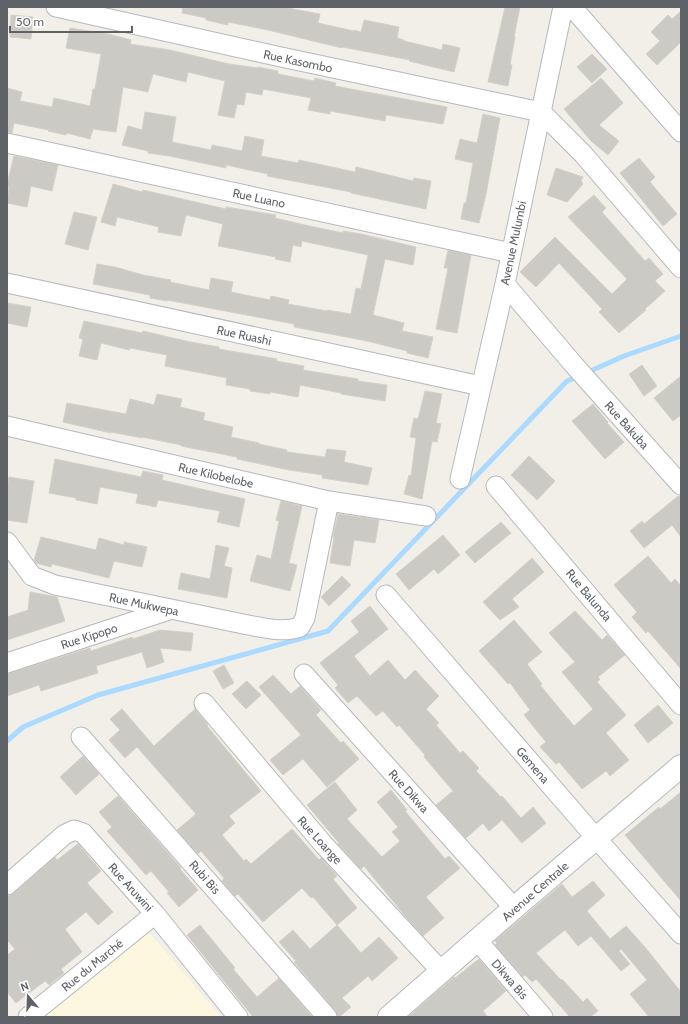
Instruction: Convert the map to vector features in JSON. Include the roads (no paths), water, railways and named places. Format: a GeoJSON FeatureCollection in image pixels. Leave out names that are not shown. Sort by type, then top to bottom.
{"type":"FeatureCollection","features":[{"type":"Feature","properties":{"kind":"street","name":"Rue Kasombo"},"geometry":{"type":"LineString","coordinates":[[56,7],[281,58],[541,112]]}},
{"type":"Feature","properties":{"kind":"street","name":"Avenue Mulumbi"},"geometry":{"type":"LineString","coordinates":[[460,479],[480,386],[505,284],[510,253],[563,7]]}},
{"type":"Feature","properties":{"kind":"street"},"geometry":{"type":"LineString","coordinates":[[572,7],[681,132]]}},
{"type":"Feature","properties":{"kind":"street"},"geometry":{"type":"LineString","coordinates":[[541,112],[583,154],[681,268]]}},
{"type":"Feature","properties":{"kind":"street","name":"Rue Luano"},"geometry":{"type":"LineString","coordinates":[[7,143],[510,253]]}},
{"type":"Feature","properties":{"kind":"street","name":"Rue Ruashi"},"geometry":{"type":"LineString","coordinates":[[7,283],[480,386]]}},
{"type":"Feature","properties":{"kind":"street","name":"Rue Bakuba"},"geometry":{"type":"LineString","coordinates":[[505,284],[574,365],[681,485]]}},
{"type":"Feature","properties":{"kind":"street","name":"Rue Kilobelobe"},"geometry":{"type":"LineString","coordinates":[[7,426],[330,501],[426,516]]}},
{"type":"Feature","properties":{"kind":"street","name":"Rue Balunda"},"geometry":{"type":"LineString","coordinates":[[496,486],[681,705]]}},
{"type":"Feature","properties":{"kind":"street","name":"Rue Mukwepa"},"geometry":{"type":"LineString","coordinates":[[7,542],[32,576],[55,585],[248,625],[276,630],[291,630],[300,627],[305,618],[330,501]]}},
{"type":"Feature","properties":{"kind":"street","name":"Gemena"},"geometry":{"type":"LineString","coordinates":[[386,595],[681,934]]}},
{"type":"Feature","properties":{"kind":"street","name":"Rue Kipopo"},"geometry":{"type":"LineString","coordinates":[[7,663],[171,609]]}},
{"type":"Feature","properties":{"kind":"street","name":"Rue Dikwa"},"geometry":{"type":"LineString","coordinates":[[304,674],[514,908]]}},
{"type":"Feature","properties":{"kind":"street","name":"Rue Loange"},"geometry":{"type":"LineString","coordinates":[[204,704],[324,845],[442,972]]}},
{"type":"Feature","properties":{"kind":"street","name":"Rubi Bis"},"geometry":{"type":"LineString","coordinates":[[81,737],[327,1017]]}},
{"type":"Feature","properties":{"kind":"street","name":"Avenue Centrale"},"geometry":{"type":"LineString","coordinates":[[390,1017],[514,908],[681,766]]}},
{"type":"Feature","properties":{"kind":"street","name":"Rue Aruwini"},"geometry":{"type":"LineString","coordinates":[[7,885],[64,835],[74,830],[83,833],[155,914],[238,1017]]}},
{"type":"Feature","properties":{"kind":"street","name":"Rue du Marché"},"geometry":{"type":"LineString","coordinates":[[28,1017],[155,914]]}},
{"type":"Feature","properties":{"kind":"street","name":"Dikwa Bis"},"geometry":{"type":"LineString","coordinates":[[477,940],[543,1017]]}},
{"type":"Feature","properties":{"kind":"waterway"},"geometry":{"type":"LineString","coordinates":[[586,373],[624,356],[681,336]]}},
{"type":"Feature","properties":{"kind":"waterway"},"geometry":{"type":"LineString","coordinates":[[7,741],[23,727],[98,695],[328,631],[567,381],[579,376]]}}]}
